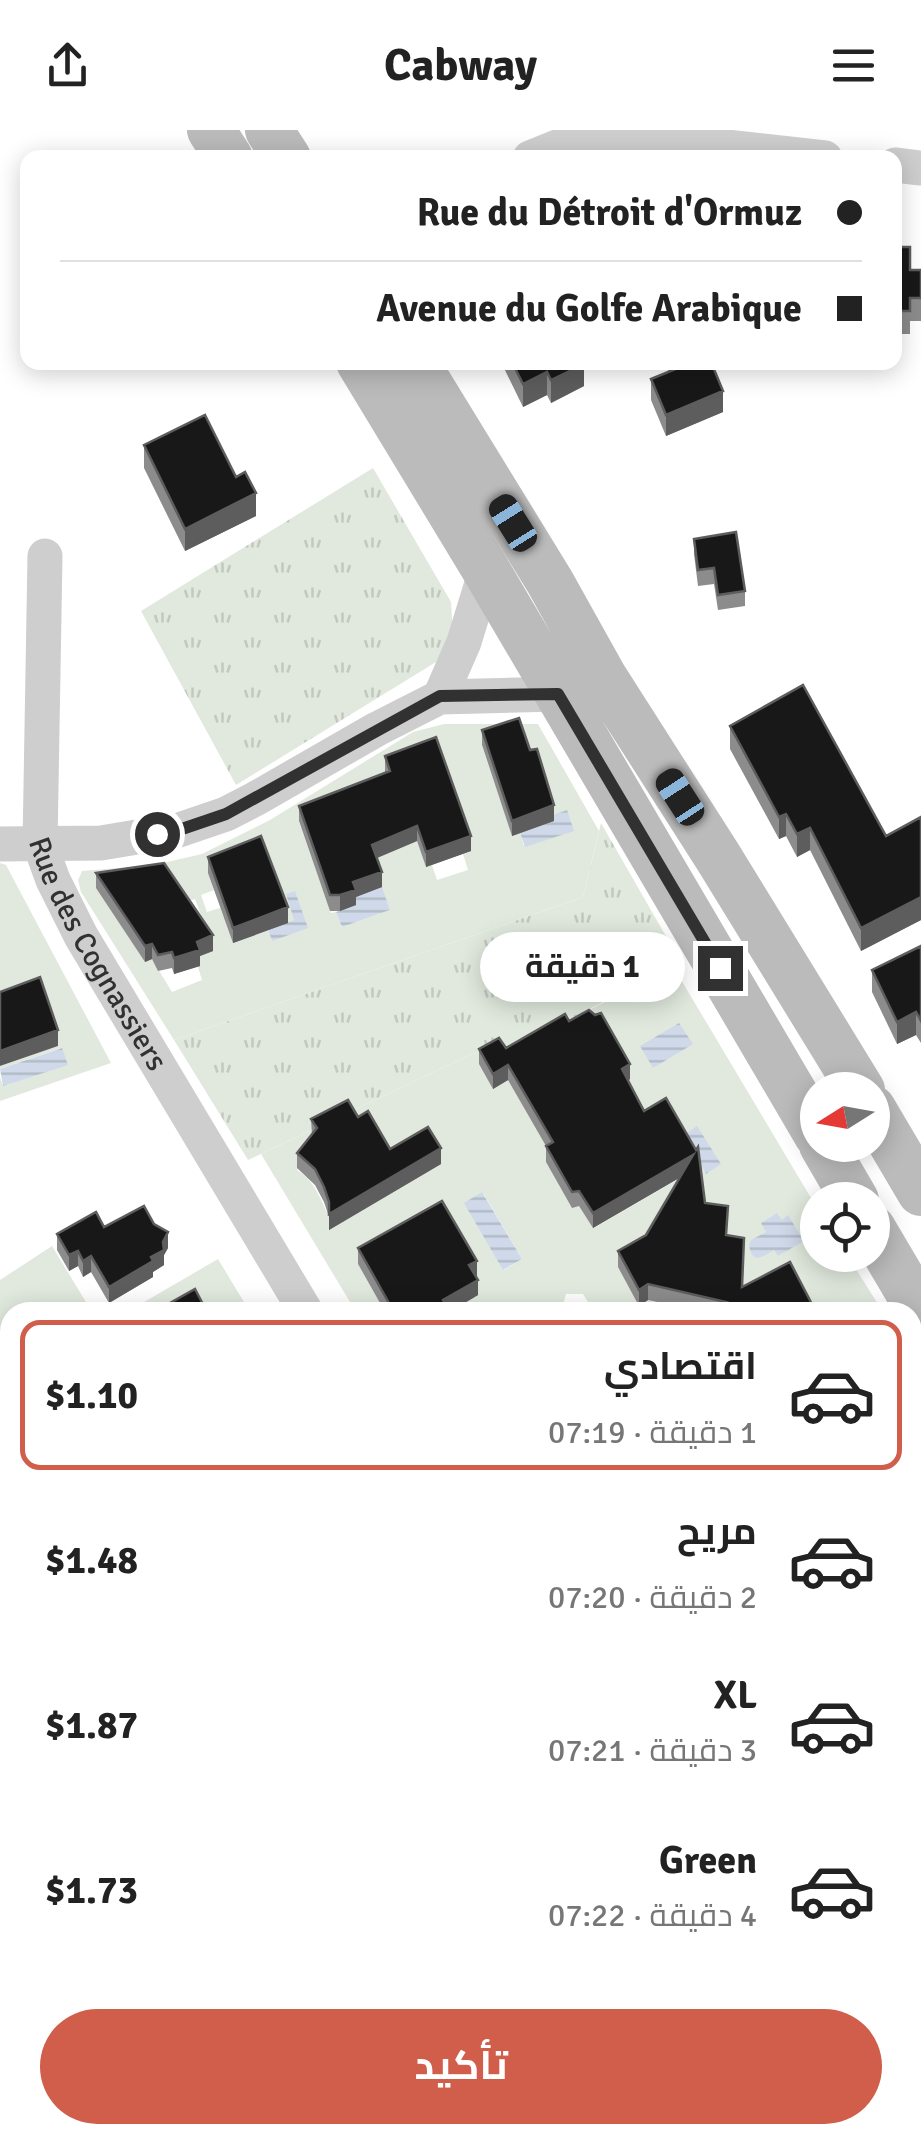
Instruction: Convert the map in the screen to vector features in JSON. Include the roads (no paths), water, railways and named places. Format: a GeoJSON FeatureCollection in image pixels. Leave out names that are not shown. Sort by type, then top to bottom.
{"type":"FeatureCollection","features":[{"type":"Feature","properties":{"kind":"street"},"geometry":{"type":"LineString","coordinates":[[549,150],[594,131],[757,150]]}},
{"type":"Feature","properties":{"kind":"street"},"geometry":{"type":"LineString","coordinates":[[365,370],[800,1104]]}},
{"type":"Feature","properties":{"kind":"street"},"geometry":{"type":"LineString","coordinates":[[420,370],[550,582],[603,677],[850,1072]]}},
{"type":"Feature","properties":{"kind":"street","name":"Rue des Cognassiers"},"geometry":{"type":"LineString","coordinates":[[45,556],[40,844],[81,936],[300,1302]]}},
{"type":"Feature","properties":{"kind":"street"},"geometry":{"type":"LineString","coordinates":[[440,696],[464,642],[486,570]]}},
{"type":"Feature","properties":{"kind":"street"},"geometry":{"type":"LineString","coordinates":[[0,844],[102,844],[179,830],[255,799],[440,696],[558,694],[603,677]]}},
{"type":"Feature","properties":{"kind":"street"},"geometry":{"type":"LineString","coordinates":[[890,1134],[914,1168]]}},
{"type":"Feature","properties":{"kind":"street"},"geometry":{"type":"LineString","coordinates":[[890,1259],[915,1302]]}},
{"type":"Feature","properties":{"kind":"water"},"geometry":{"type":"Polygon","coordinates":[[[567,810],[574,831],[525,847],[520,833],[554,821],[553,815],[567,810]]]}},
{"type":"Feature","properties":{"kind":"water"},"geometry":{"type":"Polygon","coordinates":[[[382,887],[390,910],[342,927],[336,912],[355,905],[353,898],[382,887]]]}},
{"type":"Feature","properties":{"kind":"water"},"geometry":{"type":"Polygon","coordinates":[[[295,891],[308,928],[272,941],[268,930],[294,920],[286,894],[295,891]]]}},
{"type":"Feature","properties":{"kind":"water"},"geometry":{"type":"Polygon","coordinates":[[[679,1023],[693,1044],[653,1068],[640,1046],[679,1023]]]}},
{"type":"Feature","properties":{"kind":"water"},"geometry":{"type":"Polygon","coordinates":[[[62,1048],[68,1065],[3,1086],[0,1069],[62,1048]]]}},
{"type":"Feature","properties":{"kind":"water"},"geometry":{"type":"Polygon","coordinates":[[[697,1126],[721,1164],[706,1174],[684,1135],[697,1126]]]}},
{"type":"Feature","properties":{"kind":"water"},"geometry":{"type":"Polygon","coordinates":[[[482,1192],[522,1259],[503,1270],[464,1203],[482,1192]]]}},
{"type":"Feature","properties":{"kind":"water"},"geometry":{"type":"Polygon","coordinates":[[[777,1213],[782,1220],[788,1215],[800,1234],[800,1243],[778,1256],[774,1250],[755,1257],[749,1245],[766,1232],[761,1223],[777,1213]]]}}]}
